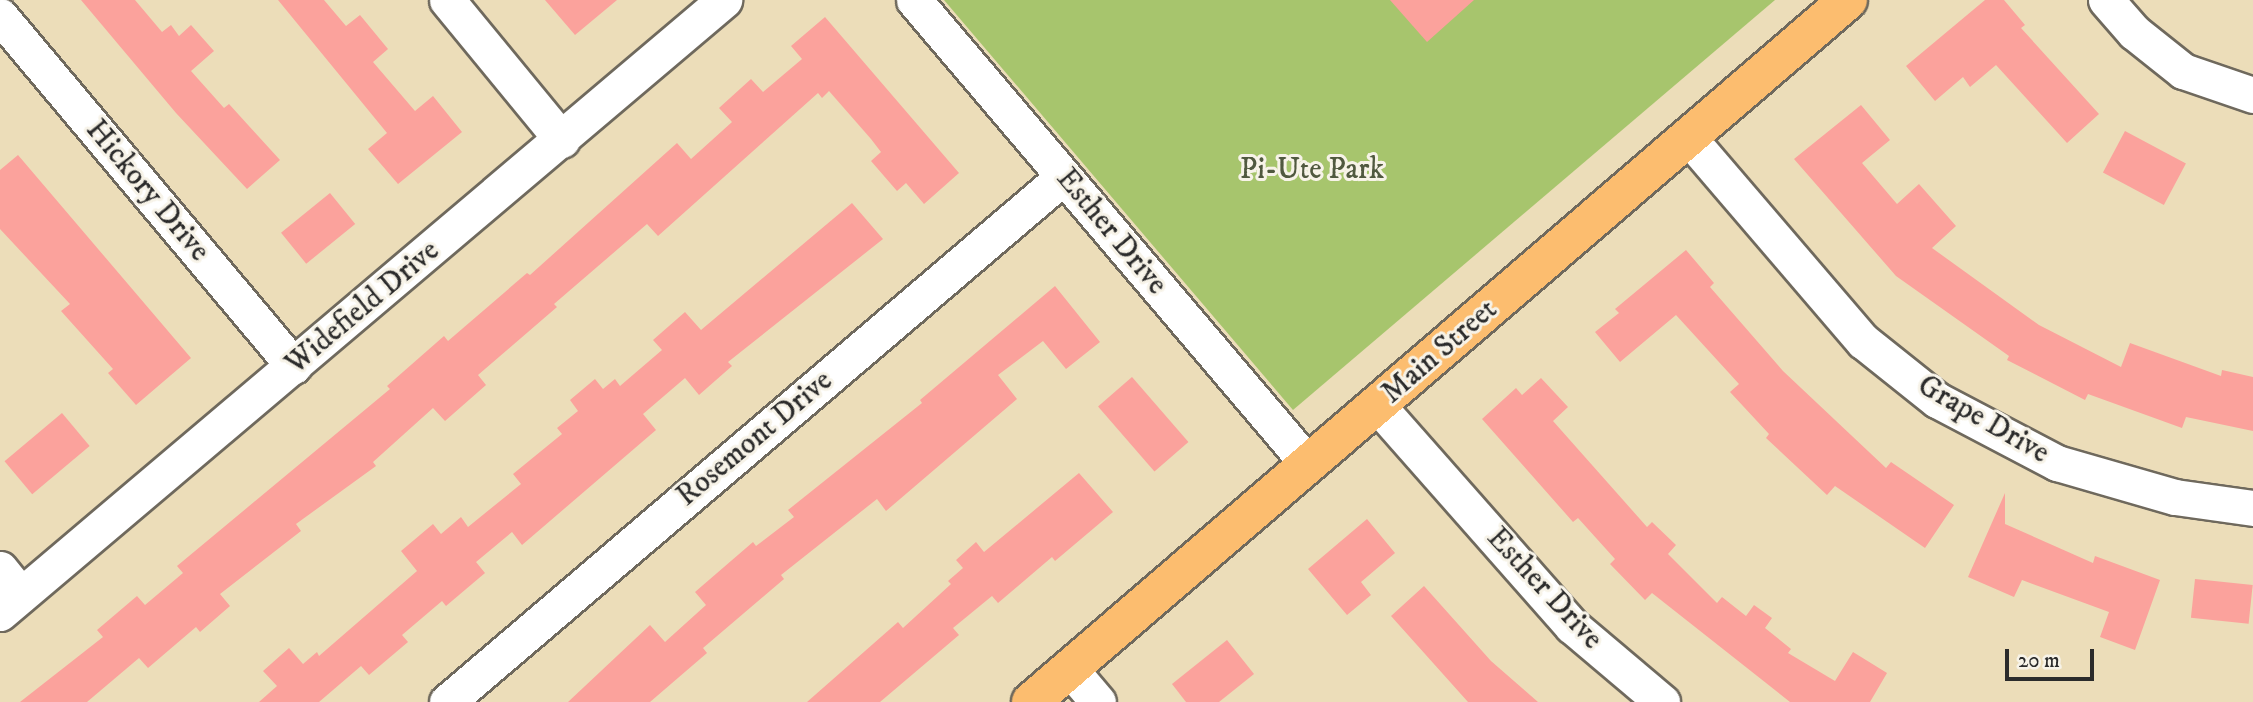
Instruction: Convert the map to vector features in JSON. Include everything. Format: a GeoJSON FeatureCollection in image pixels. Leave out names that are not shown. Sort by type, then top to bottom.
{"type":"FeatureCollection","features":[{"type":"Feature","properties":{"kind":"main road","name":"Main Street"},"geometry":{"type":"LineString","coordinates":[[1031,702],[1842,2]]}},
{"type":"Feature","properties":{"kind":"street"},"geometry":{"type":"LineString","coordinates":[[447,0],[562,140]]}},
{"type":"Feature","properties":{"kind":"street","name":"Widefield Drive"},"geometry":{"type":"LineString","coordinates":[[7,592],[294,366],[724,0]]}},
{"type":"Feature","properties":{"kind":"street","name":"Esther Drive"},"geometry":{"type":"LineString","coordinates":[[914,0],[1308,464]]}},
{"type":"Feature","properties":{"kind":"street"},"geometry":{"type":"LineString","coordinates":[[2106,0],[2134,32],[2183,71],[2253,95]]}},
{"type":"Feature","properties":{"kind":"street","name":"Hickory Drive"},"geometry":{"type":"LineString","coordinates":[[0,16],[294,366]]}},
{"type":"Feature","properties":{"kind":"street","name":"Grape Drive"},"geometry":{"type":"LineString","coordinates":[[1688,137],[1863,341],[1937,400],[2057,463],[2175,498],[2253,508]]}},
{"type":"Feature","properties":{"kind":"street","name":"Rosemont Drive"},"geometry":{"type":"LineString","coordinates":[[447,702],[1063,177]]}},
{"type":"Feature","properties":{"kind":"street","name":"Esther Drive"},"geometry":{"type":"LineString","coordinates":[[1378,405],[1572,626],[1661,702]]}},
{"type":"Feature","properties":{"kind":"street"},"geometry":{"type":"LineString","coordinates":[[1070,669],[1098,702]]}},
{"type":"Feature","properties":{"kind":"green space","name":"Pi-Ute Park"},"geometry":{"type":"Polygon","coordinates":[[[944,0],[1775,0],[1293,410],[944,0]]]}},
{"type":"Feature","properties":{"kind":"building"},"geometry":{"type":"Polygon","coordinates":[[[81,0],[135,0],[162,32],[171,25],[179,36],[191,25],[214,51],[191,71],[224,108],[229,104],[280,160],[247,189],[176,113],[81,0]]]}},
{"type":"Feature","properties":{"kind":"building"},"geometry":{"type":"Polygon","coordinates":[[[278,0],[324,0],[346,26],[360,15],[388,49],[373,62],[415,111],[433,96],[462,132],[398,184],[368,149],[387,133],[278,0]]]}},
{"type":"Feature","properties":{"kind":"building"},"geometry":{"type":"Polygon","coordinates":[[[545,0],[617,0],[575,35],[545,0]]]}},
{"type":"Feature","properties":{"kind":"building"},"geometry":{"type":"Polygon","coordinates":[[[1390,0],[1474,0],[1427,42],[1390,0]]]}},
{"type":"Feature","properties":{"kind":"building"},"geometry":{"type":"Polygon","coordinates":[[[1985,0],[2004,0],[2025,25],[2021,28],[2099,114],[2067,143],[1996,65],[1970,87],[1963,77],[1935,101],[1906,66],[1985,0]]]}},
{"type":"Feature","properties":{"kind":"building"},"geometry":{"type":"Polygon","coordinates":[[[825,17],[959,173],[924,204],[906,183],[897,191],[871,161],[881,152],[871,139],[829,91],[822,98],[818,93],[658,236],[647,224],[554,304],[557,307],[478,375],[486,385],[445,421],[433,408],[373,462],[376,466],[296,524],[301,531],[220,594],[230,606],[200,632],[196,627],[148,668],[139,658],[87,702],[20,702],[103,637],[97,630],[137,596],[145,605],[183,573],[177,566],[390,389],[387,386],[444,336],[448,341],[527,273],[530,275],[677,143],[691,159],[732,122],[719,108],[751,79],[763,92],[802,59],[791,46],[825,17]]]}},
{"type":"Feature","properties":{"kind":"building"},"geometry":{"type":"Polygon","coordinates":[[[1861,105],[1890,140],[1862,163],[1897,204],[1919,184],[1956,226],[1932,248],[2039,325],[2121,367],[2130,343],[2221,376],[2222,370],[2253,377],[2253,431],[2186,417],[2182,428],[2088,394],[2085,400],[2007,360],[2009,356],[1896,276],[1794,159],[1861,105]]]}},
{"type":"Feature","properties":{"kind":"building"},"geometry":{"type":"Polygon","coordinates":[[[2125,131],[2186,163],[2164,205],[2103,172],[2125,131]]]}},
{"type":"Feature","properties":{"kind":"building"},"geometry":{"type":"Polygon","coordinates":[[[18,155],[191,358],[136,405],[108,373],[113,369],[61,311],[70,304],[0,229],[0,170],[18,155]]]}},
{"type":"Feature","properties":{"kind":"building"},"geometry":{"type":"Polygon","coordinates":[[[330,193],[355,224],[306,264],[281,233],[330,193]]]}},
{"type":"Feature","properties":{"kind":"building"},"geometry":{"type":"Polygon","coordinates":[[[852,203],[883,239],[728,362],[732,366],[699,395],[685,378],[643,414],[656,430],[522,545],[512,532],[476,562],[485,573],[446,606],[442,601],[402,635],[408,642],[369,675],[361,666],[319,702],[259,702],[277,686],[263,671],[289,648],[303,664],[317,652],[319,656],[417,571],[401,551],[433,524],[441,534],[461,517],[468,527],[521,484],[513,474],[562,434],[557,428],[578,411],[570,400],[595,379],[603,389],[615,379],[620,386],[662,350],[653,340],[685,312],[701,330],[852,203]]]}},
{"type":"Feature","properties":{"kind":"building"},"geometry":{"type":"Polygon","coordinates":[[[1686,250],[1714,283],[1710,287],[1783,371],[1886,468],[1891,462],[1954,505],[1925,548],[1835,486],[1827,495],[1766,438],[1769,434],[1730,392],[1739,384],[1676,315],[1620,362],[1595,332],[1619,313],[1615,309],[1686,250]]]}},
{"type":"Feature","properties":{"kind":"building"},"geometry":{"type":"Polygon","coordinates":[[[1055,286],[1100,342],[1066,369],[1043,341],[998,375],[1017,399],[886,511],[877,499],[781,575],[784,579],[703,648],[707,653],[650,702],[568,702],[650,625],[665,642],[706,605],[695,592],[753,542],[756,546],[794,517],[788,510],[922,403],[920,400],[1055,286]]]}},
{"type":"Feature","properties":{"kind":"building"},"geometry":{"type":"Polygon","coordinates":[[[1132,377],[1188,442],[1154,471],[1098,407],[1132,377]]]}},
{"type":"Feature","properties":{"kind":"building"},"geometry":{"type":"Polygon","coordinates":[[[1541,378],[1568,407],[1553,421],[1647,527],[1652,522],[1676,545],[1668,554],[1717,603],[1722,597],[1746,616],[1754,605],[1772,618],[1765,628],[1791,649],[1788,653],[1835,681],[1853,652],[1887,673],[1870,702],[1790,702],[1652,593],[1645,600],[1610,564],[1615,559],[1578,518],[1573,522],[1482,419],[1516,388],[1522,395],[1541,378]]]}},
{"type":"Feature","properties":{"kind":"building"},"geometry":{"type":"Polygon","coordinates":[[[62,413],[90,446],[32,494],[5,461],[62,413]]]}},
{"type":"Feature","properties":{"kind":"building"},"geometry":{"type":"Polygon","coordinates":[[[1079,473],[1113,512],[1055,561],[1052,557],[998,603],[992,596],[953,628],[959,635],[880,702],[807,702],[898,622],[903,628],[951,584],[948,581],[963,568],[956,560],[976,542],[984,552],[1079,473]]]}},
{"type":"Feature","properties":{"kind":"building"},"geometry":{"type":"Polygon","coordinates":[[[2005,493],[2005,524],[2093,563],[2095,556],[2160,580],[2135,650],[2100,637],[2109,612],[2022,580],[2014,597],[1968,577],[2005,493]]]}},
{"type":"Feature","properties":{"kind":"building"},"geometry":{"type":"Polygon","coordinates":[[[1367,519],[1395,553],[1361,582],[1371,595],[1347,615],[1308,569],[1367,519]]]}},
{"type":"Feature","properties":{"kind":"building"},"geometry":{"type":"Polygon","coordinates":[[[2195,579],[2253,585],[2249,624],[2191,618],[2195,579]]]}},
{"type":"Feature","properties":{"kind":"building"},"geometry":{"type":"Polygon","coordinates":[[[1424,586],[1491,661],[1538,702],[1468,702],[1391,616],[1424,586]]]}},
{"type":"Feature","properties":{"kind":"building"},"geometry":{"type":"Polygon","coordinates":[[[1227,640],[1254,674],[1219,702],[1186,702],[1172,684],[1227,640]]]}}]}
